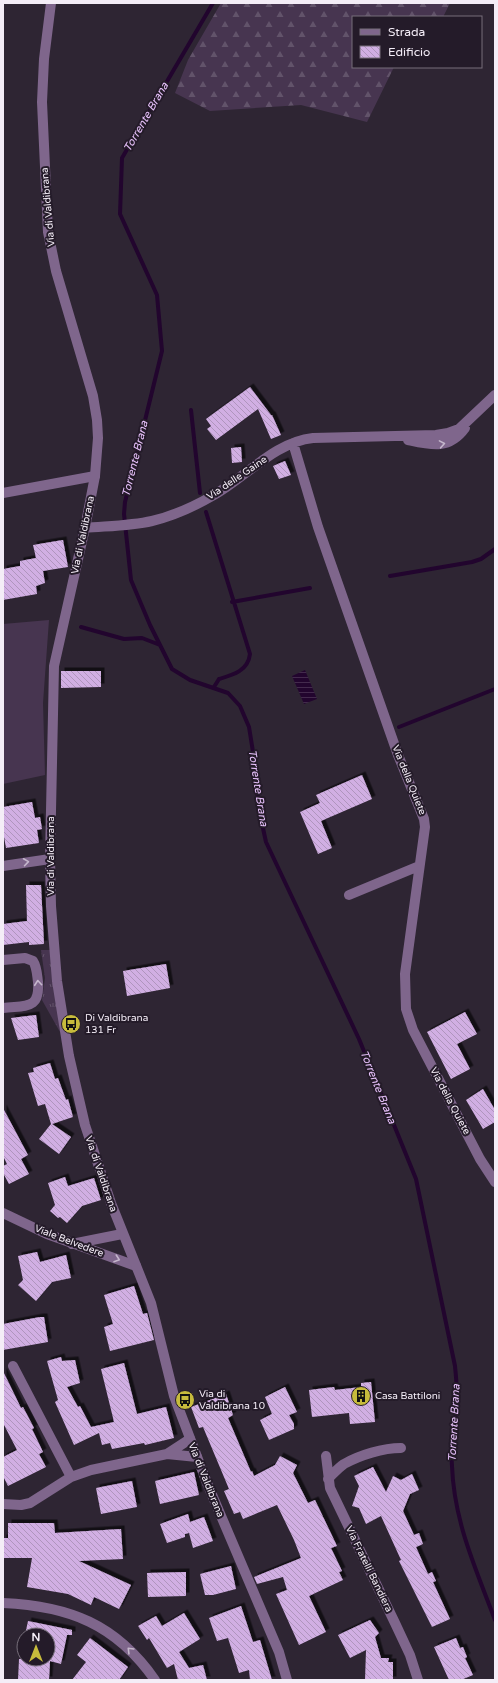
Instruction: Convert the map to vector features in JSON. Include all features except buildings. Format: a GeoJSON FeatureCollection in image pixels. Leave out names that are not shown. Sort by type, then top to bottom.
{"type":"FeatureCollection","features":[{"type":"Feature","properties":{"kind":"street","name":"Via di Valdibrana"},"geometry":{"type":"LineString","coordinates":[[51,3],[44,59],[42,102],[48,232],[56,271],[95,408],[98,438],[95,476],[85,528],[54,666],[50,859],[51,906],[55,965],[69,1056],[87,1131],[122,1234],[151,1303],[174,1396],[197,1457],[279,1652],[287,1680]]}},
{"type":"Feature","properties":{"kind":"street","name":"Via delle Gaine"},"geometry":{"type":"LineString","coordinates":[[85,528],[137,523],[164,518],[197,504],[225,488],[262,461],[293,443],[313,438],[390,436],[427,444],[446,443],[460,435],[471,418],[495,395]]}},
{"type":"Feature","properties":{"kind":"street","name":"Via della Quiete"},"geometry":{"type":"LineString","coordinates":[[293,443],[321,534],[398,755],[424,818],[425,827],[404,982],[408,1019],[418,1042],[480,1159],[495,1182]]}},
{"type":"Feature","properties":{"kind":"street"},"geometry":{"type":"LineString","coordinates":[[8,492],[95,476]]}},
{"type":"Feature","properties":{"kind":"street"},"geometry":{"type":"LineString","coordinates":[[3,866],[50,859]]}},
{"type":"Feature","properties":{"kind":"street"},"geometry":{"type":"LineString","coordinates":[[349,895],[419,866]]}},
{"type":"Feature","properties":{"kind":"street"},"geometry":{"type":"LineString","coordinates":[[3,960],[25,958],[33,961],[36,967],[39,992],[37,999],[32,1003],[3,1008]]}},
{"type":"Feature","properties":{"kind":"street","name":"Viale Belvedere"},"geometry":{"type":"LineString","coordinates":[[3,1213],[33,1228],[72,1244],[136,1266]]}},
{"type":"Feature","properties":{"kind":"street"},"geometry":{"type":"LineString","coordinates":[[72,1244],[122,1234]]}},
{"type":"Feature","properties":{"kind":"street"},"geometry":{"type":"LineString","coordinates":[[13,1366],[71,1477]]}},
{"type":"Feature","properties":{"kind":"street"},"geometry":{"type":"LineString","coordinates":[[167,1454],[190,1439]]}},
{"type":"Feature","properties":{"kind":"street"},"geometry":{"type":"LineString","coordinates":[[328,1479],[341,1467],[353,1460],[384,1449],[401,1448]]}},
{"type":"Feature","properties":{"kind":"street"},"geometry":{"type":"LineString","coordinates":[[3,1504],[21,1505],[30,1503],[71,1477],[91,1470],[167,1454],[197,1457]]}},
{"type":"Feature","properties":{"kind":"street","name":"Via Fratelli Bandiera"},"geometry":{"type":"LineString","coordinates":[[326,1456],[330,1488],[404,1641],[418,1680]]}},
{"type":"Feature","properties":{"kind":"street"},"geometry":{"type":"LineString","coordinates":[[3,1603],[61,1610],[82,1618],[105,1630],[121,1641],[142,1663],[154,1680]]}},
{"type":"Feature","properties":{"kind":"green space"},"geometry":{"type":"Polygon","coordinates":[[[221,3],[450,3],[444,16],[352,16],[352,68],[394,68],[367,122],[301,105],[210,111],[175,93],[188,60],[221,3]]]}},
{"type":"Feature","properties":{"kind":"green space"},"geometry":{"type":"Polygon","coordinates":[[[49,620],[43,703],[45,775],[3,784],[3,624],[49,620]]]}},
{"type":"Feature","properties":{"kind":"green space"},"geometry":{"type":"Polygon","coordinates":[[[41,950],[51,950],[60,1032],[42,1000],[45,978],[41,950]]]}},
{"type":"Feature","properties":{"kind":"shaded area"},"geometry":{"type":"Polygon","coordinates":[[[305,670],[317,699],[304,704],[292,676],[305,670]]]}},
{"type":"Feature","properties":{"kind":"waterway","name":"Torrente Brana"},"geometry":{"type":"LineString","coordinates":[[213,3],[122,158],[120,214],[157,295],[162,351],[125,502],[124,514],[131,580],[150,625],[172,669],[190,680],[228,693],[240,706],[249,727],[254,758],[259,810],[266,842],[359,1039],[416,1179],[455,1366],[457,1406],[452,1457],[457,1507],[467,1545],[495,1620]]}},
{"type":"Feature","properties":{"kind":"waterway"},"geometry":{"type":"LineString","coordinates":[[191,410],[200,493]]}},
{"type":"Feature","properties":{"kind":"waterway"},"geometry":{"type":"LineString","coordinates":[[206,512],[250,654],[249,660],[243,668],[234,674],[219,679],[214,687]]}},
{"type":"Feature","properties":{"kind":"waterway"},"geometry":{"type":"LineString","coordinates":[[390,576],[472,562],[481,559],[495,549]]}},
{"type":"Feature","properties":{"kind":"waterway"},"geometry":{"type":"LineString","coordinates":[[232,602],[310,588]]}},
{"type":"Feature","properties":{"kind":"waterway"},"geometry":{"type":"LineString","coordinates":[[81,627],[124,639],[142,638],[160,645]]}},
{"type":"Feature","properties":{"kind":"waterway"},"geometry":{"type":"LineString","coordinates":[[399,727],[495,689]]}},
{"type":"Feature","properties":{"kind":"place","name":"Di Valdibrana 131 Fr"},"geometry":{"type":"Point","coordinates":[71,1024]}},
{"type":"Feature","properties":{"kind":"place","name":"Casa Battiloni"},"geometry":{"type":"Point","coordinates":[361,1396]}},
{"type":"Feature","properties":{"kind":"place","name":"Via di Valdibrana 10"},"geometry":{"type":"Point","coordinates":[185,1400]}}]}
